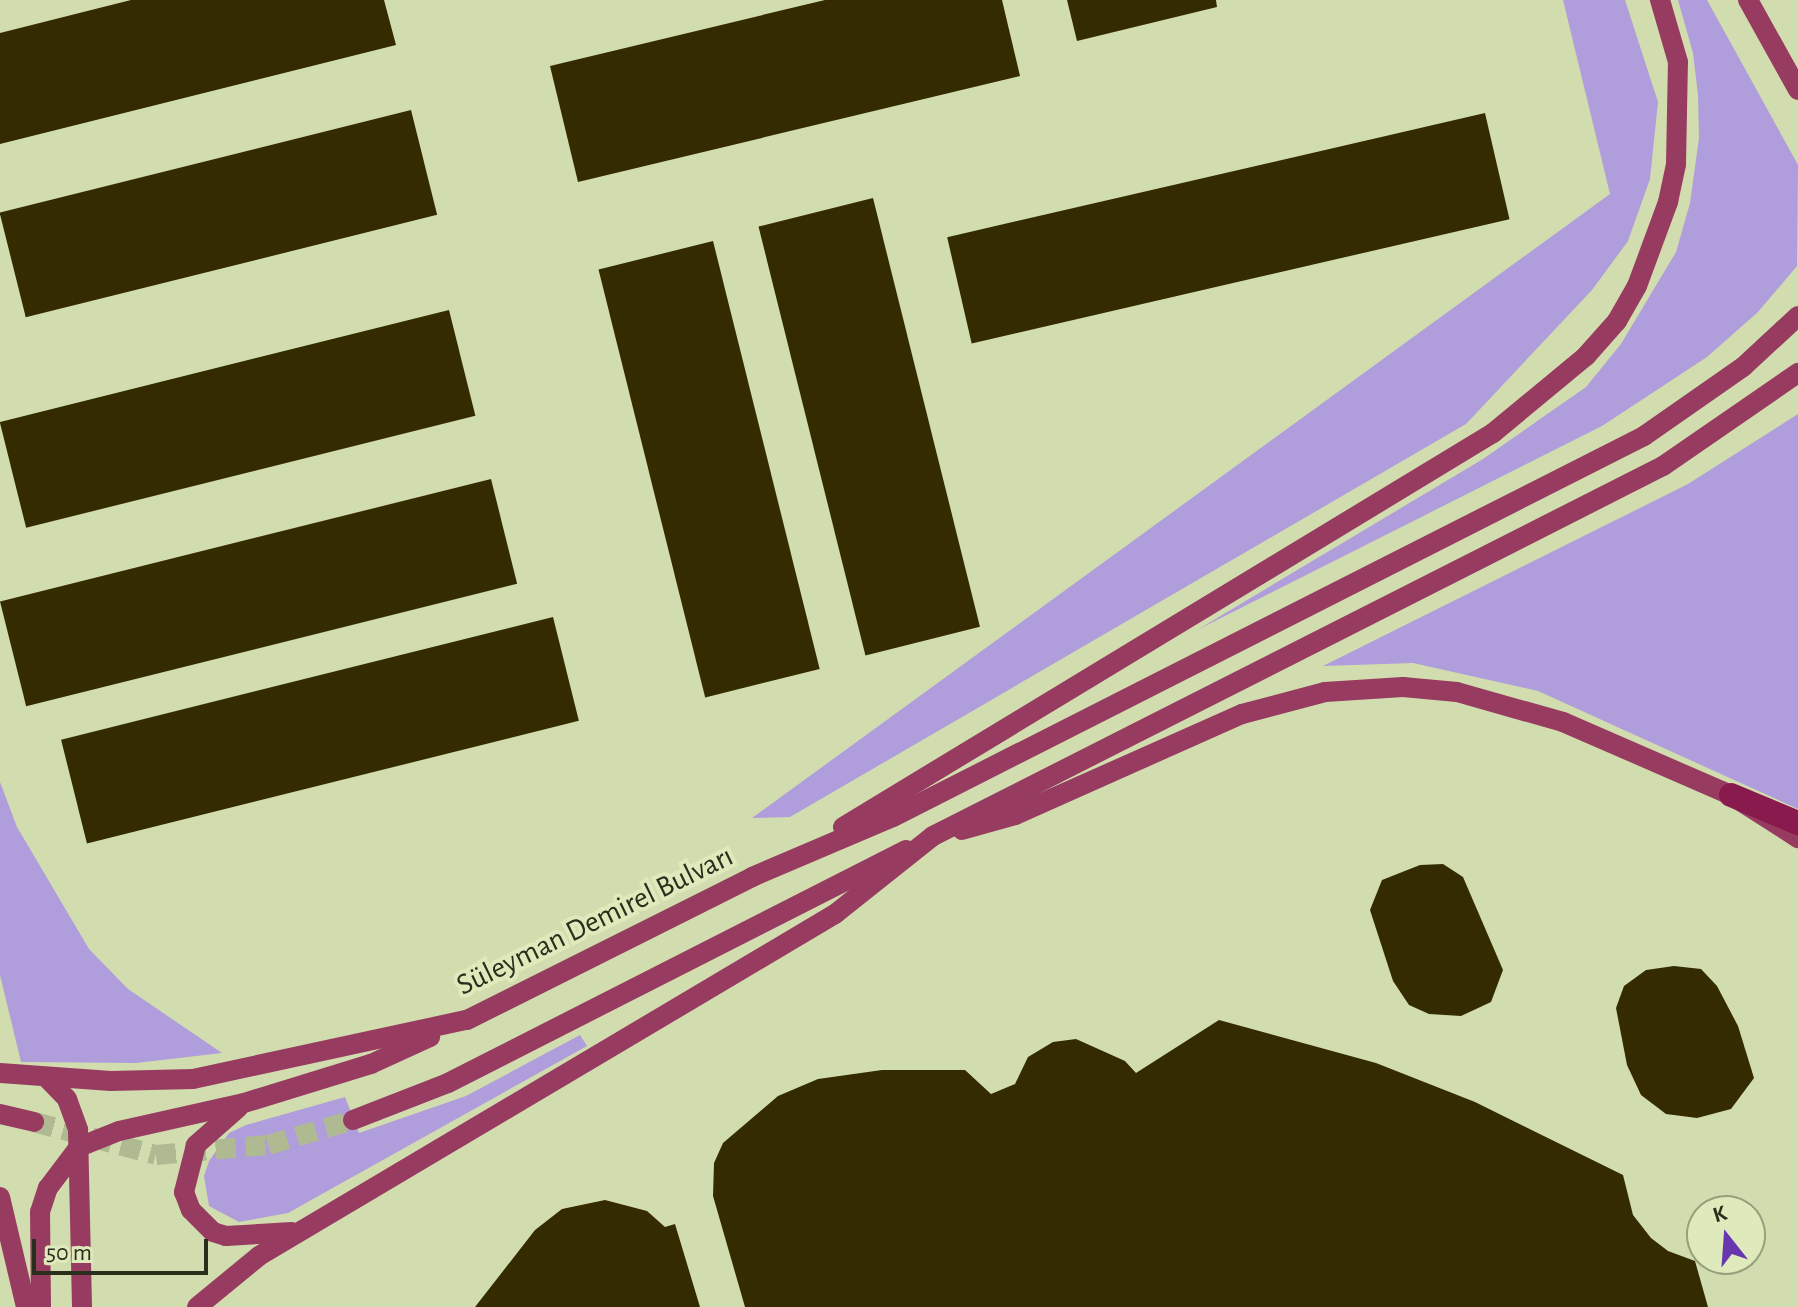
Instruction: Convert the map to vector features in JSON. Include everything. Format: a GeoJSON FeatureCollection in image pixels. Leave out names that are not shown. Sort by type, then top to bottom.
{"type":"FeatureCollection","features":[{"type":"Feature","properties":{"kind":"highway"},"geometry":{"type":"LineString","coordinates":[[1731,795],[1798,823]]}},
{"type":"Feature","properties":{"kind":"main road"},"geometry":{"type":"LineString","coordinates":[[789,861],[1493,433],[1586,356],[1617,321],[1637,286],[1668,202],[1676,164],[1678,62],[1660,0]]}},
{"type":"Feature","properties":{"kind":"main road"},"geometry":{"type":"LineString","coordinates":[[1748,0],[1798,90]]}},
{"type":"Feature","properties":{"kind":"main road"},"geometry":{"type":"LineString","coordinates":[[789,861],[893,817],[1644,436],[1743,367],[1798,316]]}},
{"type":"Feature","properties":{"kind":"main road"},"geometry":{"type":"LineString","coordinates":[[353,1120],[448,1083],[1663,466],[1798,373]]}},
{"type":"Feature","properties":{"kind":"main road"},"geometry":{"type":"LineString","coordinates":[[197,1307],[259,1256],[813,928],[886,878],[933,836],[1015,815],[1242,714],[1364,686],[1457,692],[1508,704],[1731,795],[1798,838]]}},
{"type":"Feature","properties":{"kind":"main road","name":"Süleyman Demirel Bulvarı"},"geometry":{"type":"LineString","coordinates":[[0,1073],[46,1077],[193,1079],[467,1020],[789,861]]}},
{"type":"Feature","properties":{"kind":"main road"},"geometry":{"type":"LineString","coordinates":[[41,1307],[40,1212],[48,1188],[79,1147],[119,1131],[244,1103],[371,1064],[467,1020]]}},
{"type":"Feature","properties":{"kind":"main road"},"geometry":{"type":"LineString","coordinates":[[46,1077],[71,1107],[79,1147],[82,1307]]}},
{"type":"Feature","properties":{"kind":"main road"},"geometry":{"type":"LineString","coordinates":[[244,1103],[196,1145],[184,1192],[191,1210],[213,1232],[226,1236],[312,1227]]}},
{"type":"Feature","properties":{"kind":"main road"},"geometry":{"type":"LineString","coordinates":[[0,1114],[34,1122]]}},
{"type":"Feature","properties":{"kind":"main road"},"geometry":{"type":"LineString","coordinates":[[0,1197],[26,1307]]}},
{"type":"Feature","properties":{"kind":"shaded area"},"geometry":{"type":"Polygon","coordinates":[[[1563,0],[1625,0],[1658,102],[1650,179],[1628,241],[1592,290],[1466,424],[790,817],[752,818],[1610,194],[1563,0]]]}},
{"type":"Feature","properties":{"kind":"shaded area"},"geometry":{"type":"Polygon","coordinates":[[[1678,0],[1707,0],[1798,165],[1797,266],[1758,312],[1707,357],[1602,426],[1197,630],[1483,459],[1586,387],[1621,344],[1676,252],[1690,203],[1699,138],[1698,95],[1693,53],[1678,0]]]}},
{"type":"Feature","properties":{"kind":"shaded area"},"geometry":{"type":"Polygon","coordinates":[[[1798,414],[1798,809],[1538,691],[1413,663],[1323,666],[1688,484],[1798,414]]]}},
{"type":"Feature","properties":{"kind":"shaded area"},"geometry":{"type":"Polygon","coordinates":[[[0,782],[17,827],[89,949],[128,989],[222,1053],[136,1063],[21,1062],[0,975],[0,782]]]}},
{"type":"Feature","properties":{"kind":"shaded area"},"geometry":{"type":"Polygon","coordinates":[[[580,1035],[587,1046],[288,1213],[239,1222],[209,1206],[204,1176],[209,1161],[229,1133],[246,1125],[345,1097],[359,1133],[466,1096],[580,1035]]]}},
{"type":"Feature","properties":{"kind":"building"},"geometry":{"type":"Polygon","coordinates":[[[131,0],[384,0],[396,45],[0,144],[0,33],[131,0]]]}},
{"type":"Feature","properties":{"kind":"building"},"geometry":{"type":"Polygon","coordinates":[[[825,0],[1002,0],[1020,76],[578,182],[550,66],[825,0]]]}},
{"type":"Feature","properties":{"kind":"building"},"geometry":{"type":"Polygon","coordinates":[[[1067,0],[1216,0],[1217,7],[1077,41],[1067,0]]]}},
{"type":"Feature","properties":{"kind":"building"},"geometry":{"type":"Polygon","coordinates":[[[411,110],[437,215],[26,317],[0,212],[411,110]]]}},
{"type":"Feature","properties":{"kind":"building"},"geometry":{"type":"Polygon","coordinates":[[[1485,113],[1510,219],[972,343],[947,237],[1485,113]]]}},
{"type":"Feature","properties":{"kind":"building"},"geometry":{"type":"Polygon","coordinates":[[[873,198],[980,627],[865,655],[759,227],[873,198]]]}},
{"type":"Feature","properties":{"kind":"building"},"geometry":{"type":"Polygon","coordinates":[[[713,241],[820,669],[705,697],[599,270],[713,241]]]}},
{"type":"Feature","properties":{"kind":"building"},"geometry":{"type":"Polygon","coordinates":[[[449,310],[475,416],[26,528],[0,422],[449,310]]]}},
{"type":"Feature","properties":{"kind":"building"},"geometry":{"type":"Polygon","coordinates":[[[491,479],[517,584],[26,706],[0,601],[491,479]]]}},
{"type":"Feature","properties":{"kind":"building"},"geometry":{"type":"Polygon","coordinates":[[[553,617],[579,721],[87,843],[61,740],[553,617]]]}},
{"type":"Feature","properties":{"kind":"building"},"geometry":{"type":"Polygon","coordinates":[[[1443,864],[1463,877],[1503,970],[1491,1002],[1461,1016],[1429,1014],[1409,1005],[1393,981],[1370,910],[1382,880],[1420,865],[1443,864]]]}},
{"type":"Feature","properties":{"kind":"building"},"geometry":{"type":"Polygon","coordinates":[[[1674,966],[1701,969],[1717,986],[1738,1026],[1754,1078],[1731,1109],[1697,1118],[1666,1114],[1641,1095],[1627,1065],[1616,1008],[1624,986],[1646,970],[1674,966]]]}},
{"type":"Feature","properties":{"kind":"building"},"geometry":{"type":"Polygon","coordinates":[[[1219,1020],[1376,1063],[1475,1102],[1623,1175],[1633,1215],[1651,1238],[1668,1251],[1686,1258],[1686,1275],[1699,1275],[1708,1307],[745,1307],[713,1196],[714,1163],[723,1143],[778,1096],[818,1079],[882,1070],[965,1070],[991,1094],[1015,1084],[1028,1057],[1053,1042],[1076,1039],[1125,1061],[1136,1073],[1219,1020]]]}},
{"type":"Feature","properties":{"kind":"building"},"geometry":{"type":"Polygon","coordinates":[[[605,1200],[647,1211],[665,1227],[675,1224],[700,1307],[475,1307],[535,1230],[562,1209],[605,1200]]]}},
{"type":"Feature","properties":{"kind":"tunnel"},"geometry":{"type":"LineString","coordinates":[[34,1122],[156,1155],[268,1145],[353,1120]]}}]}
